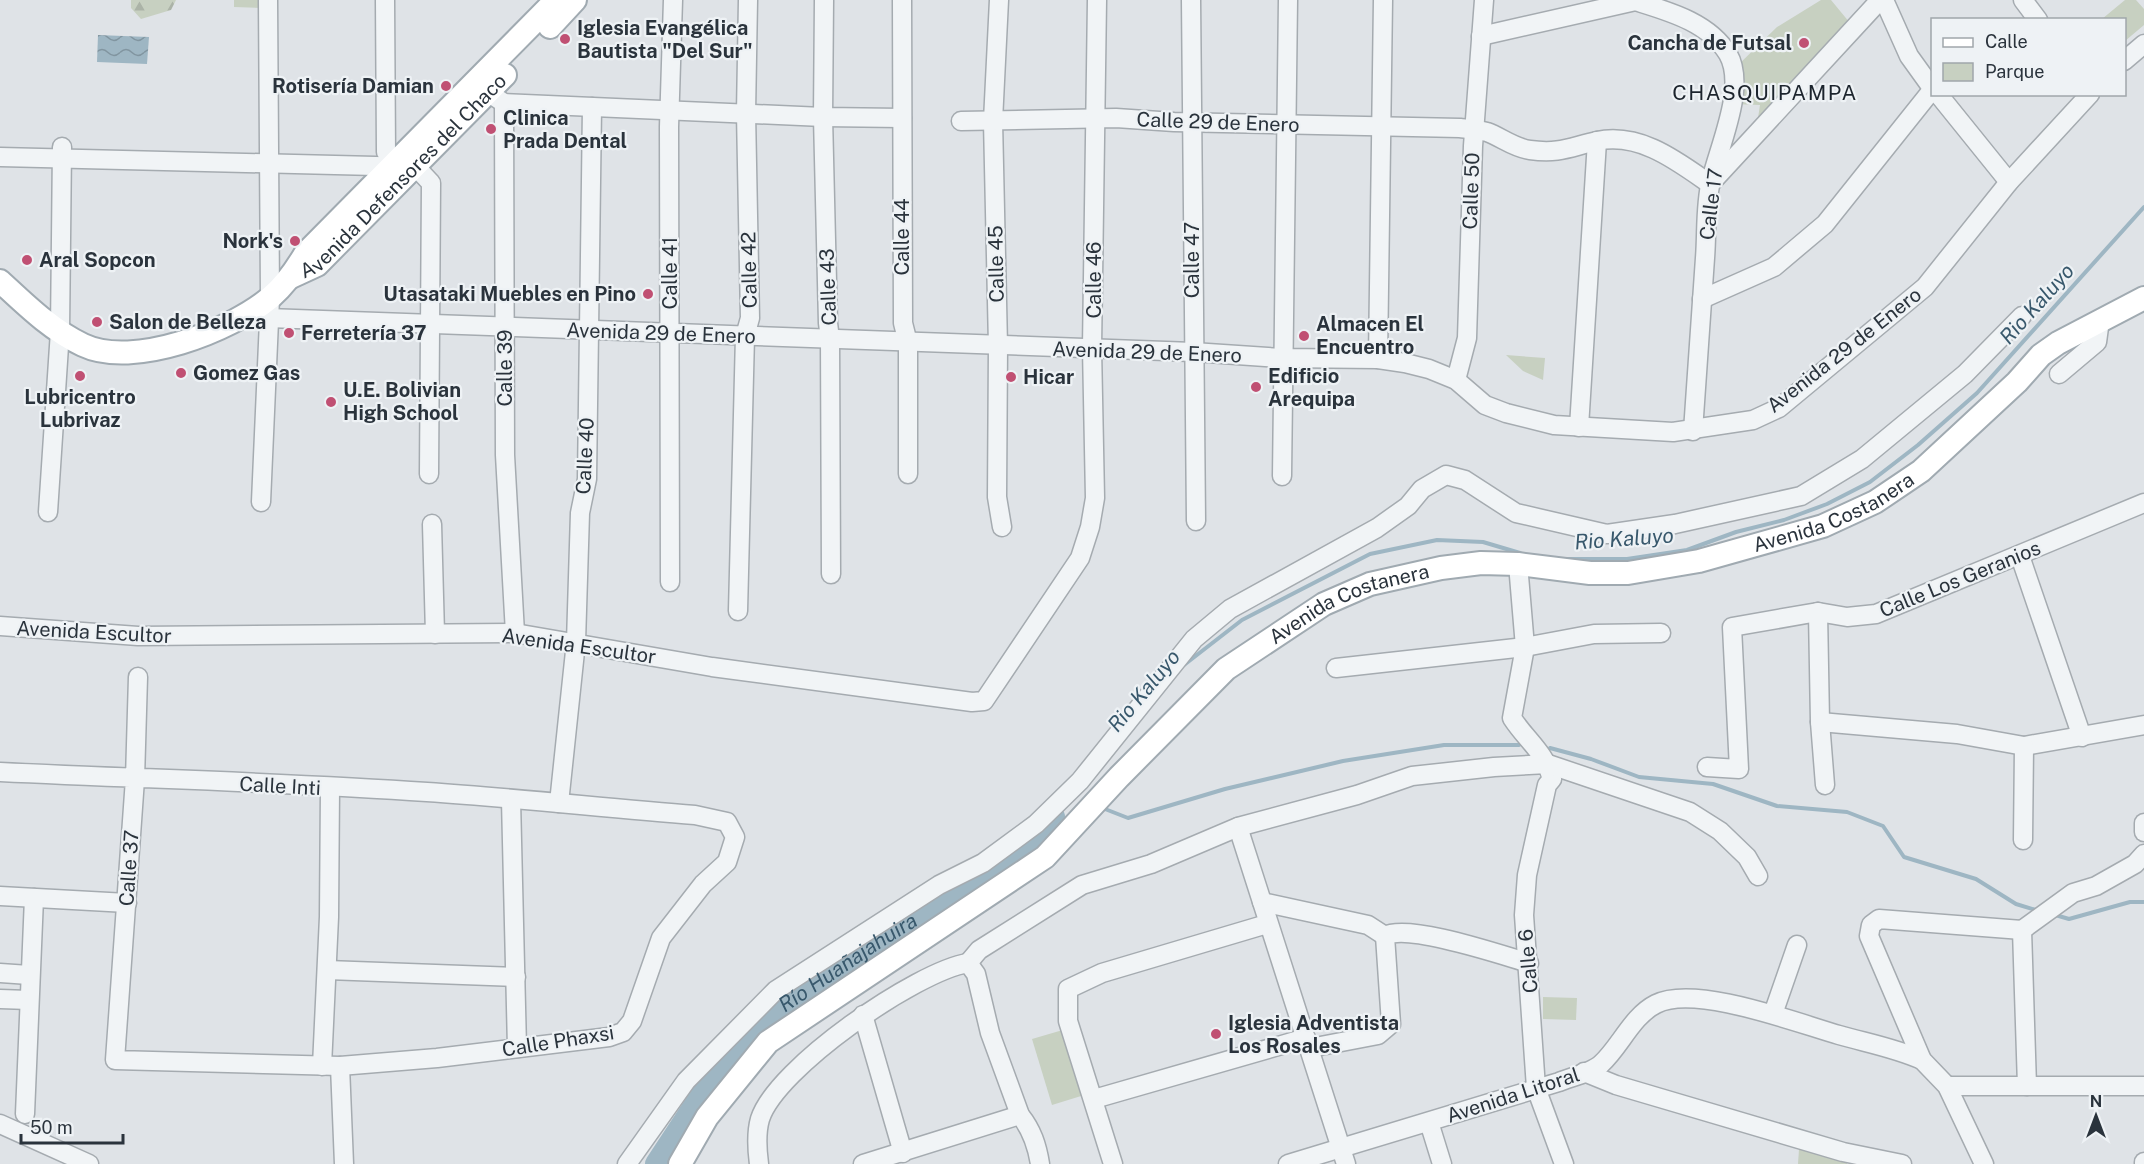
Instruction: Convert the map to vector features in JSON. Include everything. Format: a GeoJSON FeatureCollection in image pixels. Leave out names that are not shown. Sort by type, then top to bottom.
{"type":"FeatureCollection","features":[{"type":"Feature","properties":{"kind":"main road","name":"Avenida Defensores del Chaco"},"geometry":{"type":"LineString","coordinates":[[489,93],[556,0]]}},
{"type":"Feature","properties":{"kind":"main road","name":"Avenida Defensores del Chaco"},"geometry":{"type":"LineString","coordinates":[[270,308],[291,277],[317,265],[406,166],[489,93],[575,0]]}},
{"type":"Feature","properties":{"kind":"main road"},"geometry":{"type":"LineString","coordinates":[[0,280],[40,317],[84,346],[123,354],[171,345],[270,308]]}},
{"type":"Feature","properties":{"kind":"main road","name":"Avenida Costanera"},"geometry":{"type":"LineString","coordinates":[[680,1164],[706,1117],[768,1042],[1045,857],[1172,722],[1226,669],[1249,651],[1324,604],[1370,584],[1441,568],[1481,563],[1518,564],[1590,573],[1628,573],[1699,561],[1823,526],[1875,502],[1921,471],[2017,382],[2042,355],[2144,297]]}},
{"type":"Feature","properties":{"kind":"street"},"geometry":{"type":"LineString","coordinates":[[261,502],[270,308],[268,0]]}},
{"type":"Feature","properties":{"kind":"street"},"geometry":{"type":"LineString","coordinates":[[386,0],[386,152],[431,183],[429,474]]}},
{"type":"Feature","properties":{"kind":"street","name":"Calle 41"},"geometry":{"type":"LineString","coordinates":[[670,582],[670,110],[673,0]]}},
{"type":"Feature","properties":{"kind":"street","name":"Calle 42"},"geometry":{"type":"LineString","coordinates":[[738,611],[745,336],[750,318],[746,113],[748,0]]}},
{"type":"Feature","properties":{"kind":"street","name":"Calle 43"},"geometry":{"type":"LineString","coordinates":[[824,0],[823,117],[830,339],[831,574]]}},
{"type":"Feature","properties":{"kind":"street","name":"Calle 44"},"geometry":{"type":"LineString","coordinates":[[902,0],[903,323],[908,343],[908,474]]}},
{"type":"Feature","properties":{"kind":"street","name":"Calle 45"},"geometry":{"type":"LineString","coordinates":[[999,0],[993,121],[998,346],[997,497],[1002,527]]}},
{"type":"Feature","properties":{"kind":"street","name":"Calle 46"},"geometry":{"type":"LineString","coordinates":[[1080,558],[1090,527],[1095,498],[1092,348],[1097,0]]}},
{"type":"Feature","properties":{"kind":"street","name":"Calle 47"},"geometry":{"type":"LineString","coordinates":[[1191,0],[1196,521]]}},
{"type":"Feature","properties":{"kind":"street"},"geometry":{"type":"LineString","coordinates":[[1281,476],[1288,0]]}},
{"type":"Feature","properties":{"kind":"street"},"geometry":{"type":"LineString","coordinates":[[1378,359],[1383,0]]}},
{"type":"Feature","properties":{"kind":"street","name":"Calle 50"},"geometry":{"type":"LineString","coordinates":[[1456,380],[1467,338],[1474,130],[1484,0]]}},
{"type":"Feature","properties":{"kind":"street"},"geometry":{"type":"LineString","coordinates":[[1710,184],[1882,0],[1909,56],[1931,88]]}},
{"type":"Feature","properties":{"kind":"street"},"geometry":{"type":"LineString","coordinates":[[2023,0],[2036,18]]}},
{"type":"Feature","properties":{"kind":"street"},"geometry":{"type":"LineString","coordinates":[[1482,36],[1637,1]]}},
{"type":"Feature","properties":{"kind":"street","name":"Calle 17"},"geometry":{"type":"LineString","coordinates":[[1637,1],[1671,12],[1713,36],[1728,53],[1736,83],[1710,184],[1693,431]]}},
{"type":"Feature","properties":{"kind":"street"},"geometry":{"type":"LineString","coordinates":[[2126,59],[2144,44]]}},
{"type":"Feature","properties":{"kind":"street"},"geometry":{"type":"LineString","coordinates":[[1702,299],[1774,267],[1825,224],[1931,90]]}},
{"type":"Feature","properties":{"kind":"street"},"geometry":{"type":"LineString","coordinates":[[489,93],[592,107],[823,117],[902,118]]}},
{"type":"Feature","properties":{"kind":"street","name":"Calle 39"},"geometry":{"type":"LineString","coordinates":[[489,93],[505,328],[506,455],[515,633]]}},
{"type":"Feature","properties":{"kind":"street"},"geometry":{"type":"LineString","coordinates":[[1940,96],[2009,182]]}},
{"type":"Feature","properties":{"kind":"street","name":"Avenida 29 de Enero"},"geometry":{"type":"LineString","coordinates":[[270,308],[431,325],[1092,348],[1281,358],[1378,359],[1429,369],[1456,380],[1485,405],[1506,413],[1554,425],[1693,431],[1753,420],[1779,408],[1925,287],[2009,182],[2088,96]]}},
{"type":"Feature","properties":{"kind":"street","name":"Calle 40"},"geometry":{"type":"LineString","coordinates":[[559,803],[576,642],[580,513],[587,478],[592,107]]}},
{"type":"Feature","properties":{"kind":"street","name":"Calle 29 de Enero"},"geometry":{"type":"LineString","coordinates":[[961,121],[1095,118],[1474,130],[1486,132],[1527,149],[1550,151],[1573,149],[1597,141],[1623,141],[1650,146],[1676,160],[1710,184]]}},
{"type":"Feature","properties":{"kind":"street"},"geometry":{"type":"LineString","coordinates":[[1579,427],[1597,141]]}},
{"type":"Feature","properties":{"kind":"street"},"geometry":{"type":"LineString","coordinates":[[48,512],[60,331],[63,153]]}},
{"type":"Feature","properties":{"kind":"street"},"geometry":{"type":"LineString","coordinates":[[0,157],[63,153],[406,166]]}},
{"type":"Feature","properties":{"kind":"street"},"geometry":{"type":"LineString","coordinates":[[627,1164],[686,1082],[776,990],[939,885],[982,863],[1036,824],[1080,781],[1194,639],[1230,609],[1377,528],[1408,506],[1422,489],[1446,475],[1465,480],[1516,513],[1607,534],[1664,526],[1802,496],[1862,459],[1965,374],[2022,316]]}},
{"type":"Feature","properties":{"kind":"street"},"geometry":{"type":"LineString","coordinates":[[2059,374],[2097,342],[2100,320]]}},
{"type":"Feature","properties":{"kind":"street","name":"Calle Los Geranios"},"geometry":{"type":"LineString","coordinates":[[1707,767],[1738,769],[1732,627],[1818,612],[1847,617],[1876,614],[2020,556],[2144,502]]}},
{"type":"Feature","properties":{"kind":"street"},"geometry":{"type":"LineString","coordinates":[[432,524],[435,634]]}},
{"type":"Feature","properties":{"kind":"street"},"geometry":{"type":"LineString","coordinates":[[2020,556],[2082,737]]}},
{"type":"Feature","properties":{"kind":"street","name":"Avenida Escultor"},"geometry":{"type":"LineString","coordinates":[[0,626],[138,636],[242,638],[515,633],[712,667],[972,702],[984,701],[1080,558]]}},
{"type":"Feature","properties":{"kind":"street"},"geometry":{"type":"LineString","coordinates":[[1518,564],[1525,647],[1512,718],[1525,738],[1547,760],[1690,812],[1720,831],[1748,857],[1758,876]]}},
{"type":"Feature","properties":{"kind":"street"},"geometry":{"type":"LineString","coordinates":[[1818,612],[1820,722],[1825,785]]}},
{"type":"Feature","properties":{"kind":"street"},"geometry":{"type":"LineString","coordinates":[[1336,668],[1525,647],[1594,634],[1661,633]]}},
{"type":"Feature","properties":{"kind":"street","name":"Calle 37"},"geometry":{"type":"LineString","coordinates":[[115,1059],[135,779],[138,677]]}},
{"type":"Feature","properties":{"kind":"street"},"geometry":{"type":"LineString","coordinates":[[1820,722],[1957,734],[2024,746],[2144,725]]}},
{"type":"Feature","properties":{"kind":"street"},"geometry":{"type":"LineString","coordinates":[[2023,840],[2024,746]]}},
{"type":"Feature","properties":{"kind":"street"},"geometry":{"type":"LineString","coordinates":[[759,1164],[756,1147],[760,1118],[789,1077],[863,1015],[944,970],[968,963],[979,950],[1041,908],[1082,885],[1151,864],[1238,827],[1357,795],[1412,776],[1547,760]]}},
{"type":"Feature","properties":{"kind":"street","name":"Calle 6"},"geometry":{"type":"LineString","coordinates":[[1547,760],[1552,778],[1547,785],[1523,898],[1536,1088],[1564,1164]]}},
{"type":"Feature","properties":{"kind":"street","name":"Calle Inti"},"geometry":{"type":"LineString","coordinates":[[0,772],[427,792],[559,803]]}},
{"type":"Feature","properties":{"kind":"street"},"geometry":{"type":"LineString","coordinates":[[322,1066],[327,970],[330,788]]}},
{"type":"Feature","properties":{"kind":"street"},"geometry":{"type":"LineString","coordinates":[[511,800],[517,1048]]}},
{"type":"Feature","properties":{"kind":"street","name":"Calle Phaxsi"},"geometry":{"type":"LineString","coordinates":[[115,1059],[340,1066],[609,1037],[623,1032],[632,1021],[662,938],[703,884],[727,862],[735,837],[727,822],[716,819],[559,803]]}},
{"type":"Feature","properties":{"kind":"street"},"geometry":{"type":"LineString","coordinates":[[2144,823],[2144,832]]}},
{"type":"Feature","properties":{"kind":"street"},"geometry":{"type":"LineString","coordinates":[[1238,827],[1267,924],[1344,1156]]}},
{"type":"Feature","properties":{"kind":"street"},"geometry":{"type":"LineString","coordinates":[[1979,1163],[1947,1086],[1922,1059],[1869,936],[1871,925],[1880,919],[2022,930],[2073,893],[2096,886],[2135,864],[2144,854]]}},
{"type":"Feature","properties":{"kind":"street"},"geometry":{"type":"LineString","coordinates":[[0,896],[127,903]]}},
{"type":"Feature","properties":{"kind":"street"},"geometry":{"type":"LineString","coordinates":[[25,1114],[34,898]]}},
{"type":"Feature","properties":{"kind":"street"},"geometry":{"type":"LineString","coordinates":[[1262,902],[1368,925],[1385,936]]}},
{"type":"Feature","properties":{"kind":"street"},"geometry":{"type":"LineString","coordinates":[[1113,1164],[1068,1021],[1068,989],[1102,973],[1267,924]]}},
{"type":"Feature","properties":{"kind":"street"},"geometry":{"type":"LineString","coordinates":[[2022,930],[2026,1086]]}},
{"type":"Feature","properties":{"kind":"street"},"geometry":{"type":"LineString","coordinates":[[1385,936],[1390,933],[1413,932],[1529,963]]}},
{"type":"Feature","properties":{"kind":"street"},"geometry":{"type":"LineString","coordinates":[[1094,1099],[1308,1043],[1378,1035],[1391,1024],[1385,936]]}},
{"type":"Feature","properties":{"kind":"street"},"geometry":{"type":"LineString","coordinates":[[1773,1014],[1797,945]]}},
{"type":"Feature","properties":{"kind":"street"},"geometry":{"type":"LineString","coordinates":[[968,963],[976,974],[990,1033],[1020,1115],[1029,1125],[1040,1164]]}},
{"type":"Feature","properties":{"kind":"street"},"geometry":{"type":"LineString","coordinates":[[327,970],[516,977]]}},
{"type":"Feature","properties":{"kind":"street"},"geometry":{"type":"LineString","coordinates":[[0,974],[29,975]]}},
{"type":"Feature","properties":{"kind":"street"},"geometry":{"type":"LineString","coordinates":[[0,999],[28,1000]]}},
{"type":"Feature","properties":{"kind":"street","name":"Avenida Litoral"},"geometry":{"type":"LineString","coordinates":[[1288,1164],[1344,1156],[1429,1122],[1599,1066],[1645,1010],[1673,999],[1698,999],[1773,1014],[1839,1035],[1898,1049],[1922,1059]]}},
{"type":"Feature","properties":{"kind":"street"},"geometry":{"type":"LineString","coordinates":[[863,1015],[903,1153]]}},
{"type":"Feature","properties":{"kind":"street"},"geometry":{"type":"LineString","coordinates":[[340,1066],[344,1164]]}},
{"type":"Feature","properties":{"kind":"street"},"geometry":{"type":"LineString","coordinates":[[1584,1072],[1616,1085],[1843,1152],[1902,1164]]}},
{"type":"Feature","properties":{"kind":"street"},"geometry":{"type":"LineString","coordinates":[[1947,1086],[2144,1086]]}},
{"type":"Feature","properties":{"kind":"street"},"geometry":{"type":"LineString","coordinates":[[863,1164],[1020,1115]]}},
{"type":"Feature","properties":{"kind":"street"},"geometry":{"type":"LineString","coordinates":[[1429,1122],[1442,1164]]}},
{"type":"Feature","properties":{"kind":"street"},"geometry":{"type":"LineString","coordinates":[[0,1124],[89,1164]]}},
{"type":"Feature","properties":{"kind":"green space"},"geometry":{"type":"Polygon","coordinates":[[[131,0],[176,0],[171,10],[141,19],[131,8],[131,0]]]}},
{"type":"Feature","properties":{"kind":"green space"},"geometry":{"type":"Polygon","coordinates":[[[234,0],[263,0],[263,8],[234,7],[234,0]]]}},
{"type":"Feature","properties":{"kind":"green space"},"geometry":{"type":"Polygon","coordinates":[[[1821,0],[1831,0],[1850,23],[1765,121],[1758,118],[1760,105],[1732,104],[1734,69],[1777,27],[1821,0]]]}},
{"type":"Feature","properties":{"kind":"green space"},"geometry":{"type":"Polygon","coordinates":[[[2125,0],[2136,0],[2144,9],[2144,25],[2126,40],[2126,18],[2103,18],[2125,0]]]}},
{"type":"Feature","properties":{"kind":"green space"},"geometry":{"type":"Polygon","coordinates":[[[1506,355],[1545,358],[1543,380],[1523,371],[1506,355]]]}},
{"type":"Feature","properties":{"kind":"green space"},"geometry":{"type":"Polygon","coordinates":[[[1543,997],[1577,998],[1576,1020],[1543,1019],[1543,997]]]}},
{"type":"Feature","properties":{"kind":"green space"},"geometry":{"type":"Polygon","coordinates":[[[1073,1027],[1094,1092],[1052,1105],[1032,1039],[1073,1027]]]}},
{"type":"Feature","properties":{"kind":"green space"},"geometry":{"type":"Polygon","coordinates":[[[1799,1149],[1848,1153],[1847,1164],[1798,1164],[1799,1149]]]}},
{"type":"Feature","properties":{"kind":"water"},"geometry":{"type":"Polygon","coordinates":[[[98,35],[149,37],[147,64],[97,62],[98,35]]]}},
{"type":"Feature","properties":{"kind":"waterway","name":"Rio Kaluyo"},"geometry":{"type":"LineString","coordinates":[[1566,559],[1627,559],[1687,550],[1736,532],[1784,520],[1827,504],[1870,482],[1918,445],[1977,393],[2144,207]]}},
{"type":"Feature","properties":{"kind":"waterway","name":"Rio Kaluyo"},"geometry":{"type":"LineString","coordinates":[[1184,665],[1242,620],[1370,554],[1437,540],[1483,542],[1520,553]]}},
{"type":"Feature","properties":{"kind":"waterway"},"geometry":{"type":"LineString","coordinates":[[1105,809],[1128,818],[1225,789],[1343,761],[1444,745],[1519,745]]}},
{"type":"Feature","properties":{"kind":"waterway"},"geometry":{"type":"LineString","coordinates":[[1550,748],[1591,759],[1639,777],[1713,784],[1777,806],[1847,812],[1883,826],[1904,857],[1976,879],[2016,904],[2039,911]]}},
{"type":"Feature","properties":{"kind":"waterway","name":"Río Huañajahuira"},"geometry":{"type":"LineString","coordinates":[[657,1164],[728,1056],[765,1018],[879,941],[1008,861],[1053,817]]}},
{"type":"Feature","properties":{"kind":"waterway"},"geometry":{"type":"LineString","coordinates":[[2052,914],[2069,919],[2130,902],[2144,902]]}},
{"type":"Feature","properties":{"kind":"place","name":"Iglesia Evangélica Bautista \"Del Sur\""},"geometry":{"type":"Point","coordinates":[565,39]}},
{"type":"Feature","properties":{"kind":"place","name":"Cancha de Futsal"},"geometry":{"type":"Point","coordinates":[1804,43]}},
{"type":"Feature","properties":{"kind":"place","name":"Rotisería Damian"},"geometry":{"type":"Point","coordinates":[446,86]}},
{"type":"Feature","properties":{"kind":"place","name":"Clinica Prada Dental"},"geometry":{"type":"Point","coordinates":[491,129]}},
{"type":"Feature","properties":{"kind":"place","name":"Nork's"},"geometry":{"type":"Point","coordinates":[295,241]}},
{"type":"Feature","properties":{"kind":"place","name":"Aral Sopcon"},"geometry":{"type":"Point","coordinates":[27,260]}},
{"type":"Feature","properties":{"kind":"place","name":"Utasataki Muebles en Pino"},"geometry":{"type":"Point","coordinates":[648,294]}},
{"type":"Feature","properties":{"kind":"place","name":"Salon de Belleza"},"geometry":{"type":"Point","coordinates":[97,322]}},
{"type":"Feature","properties":{"kind":"place","name":"Ferretería 37"},"geometry":{"type":"Point","coordinates":[289,333]}},
{"type":"Feature","properties":{"kind":"place","name":"Almacen El Encuentro"},"geometry":{"type":"Point","coordinates":[1304,336]}},
{"type":"Feature","properties":{"kind":"place","name":"Gomez Gas"},"geometry":{"type":"Point","coordinates":[181,373]}},
{"type":"Feature","properties":{"kind":"place","name":"Lubricentro Lubrivaz"},"geometry":{"type":"Point","coordinates":[80,376]}},
{"type":"Feature","properties":{"kind":"place","name":"Hicar"},"geometry":{"type":"Point","coordinates":[1011,377]}},
{"type":"Feature","properties":{"kind":"place","name":"Edificio Arequipa"},"geometry":{"type":"Point","coordinates":[1256,387]}},
{"type":"Feature","properties":{"kind":"place","name":"U.E. Bolivian High School"},"geometry":{"type":"Point","coordinates":[331,402]}},
{"type":"Feature","properties":{"kind":"place","name":"Iglesia Adventista Los Rosales"},"geometry":{"type":"Point","coordinates":[1216,1034]}},
{"type":"Feature","properties":{"kind":"district","name":"CHASQUIPAMPA"},"geometry":{"type":"Point","coordinates":[1765,93]}}]}
